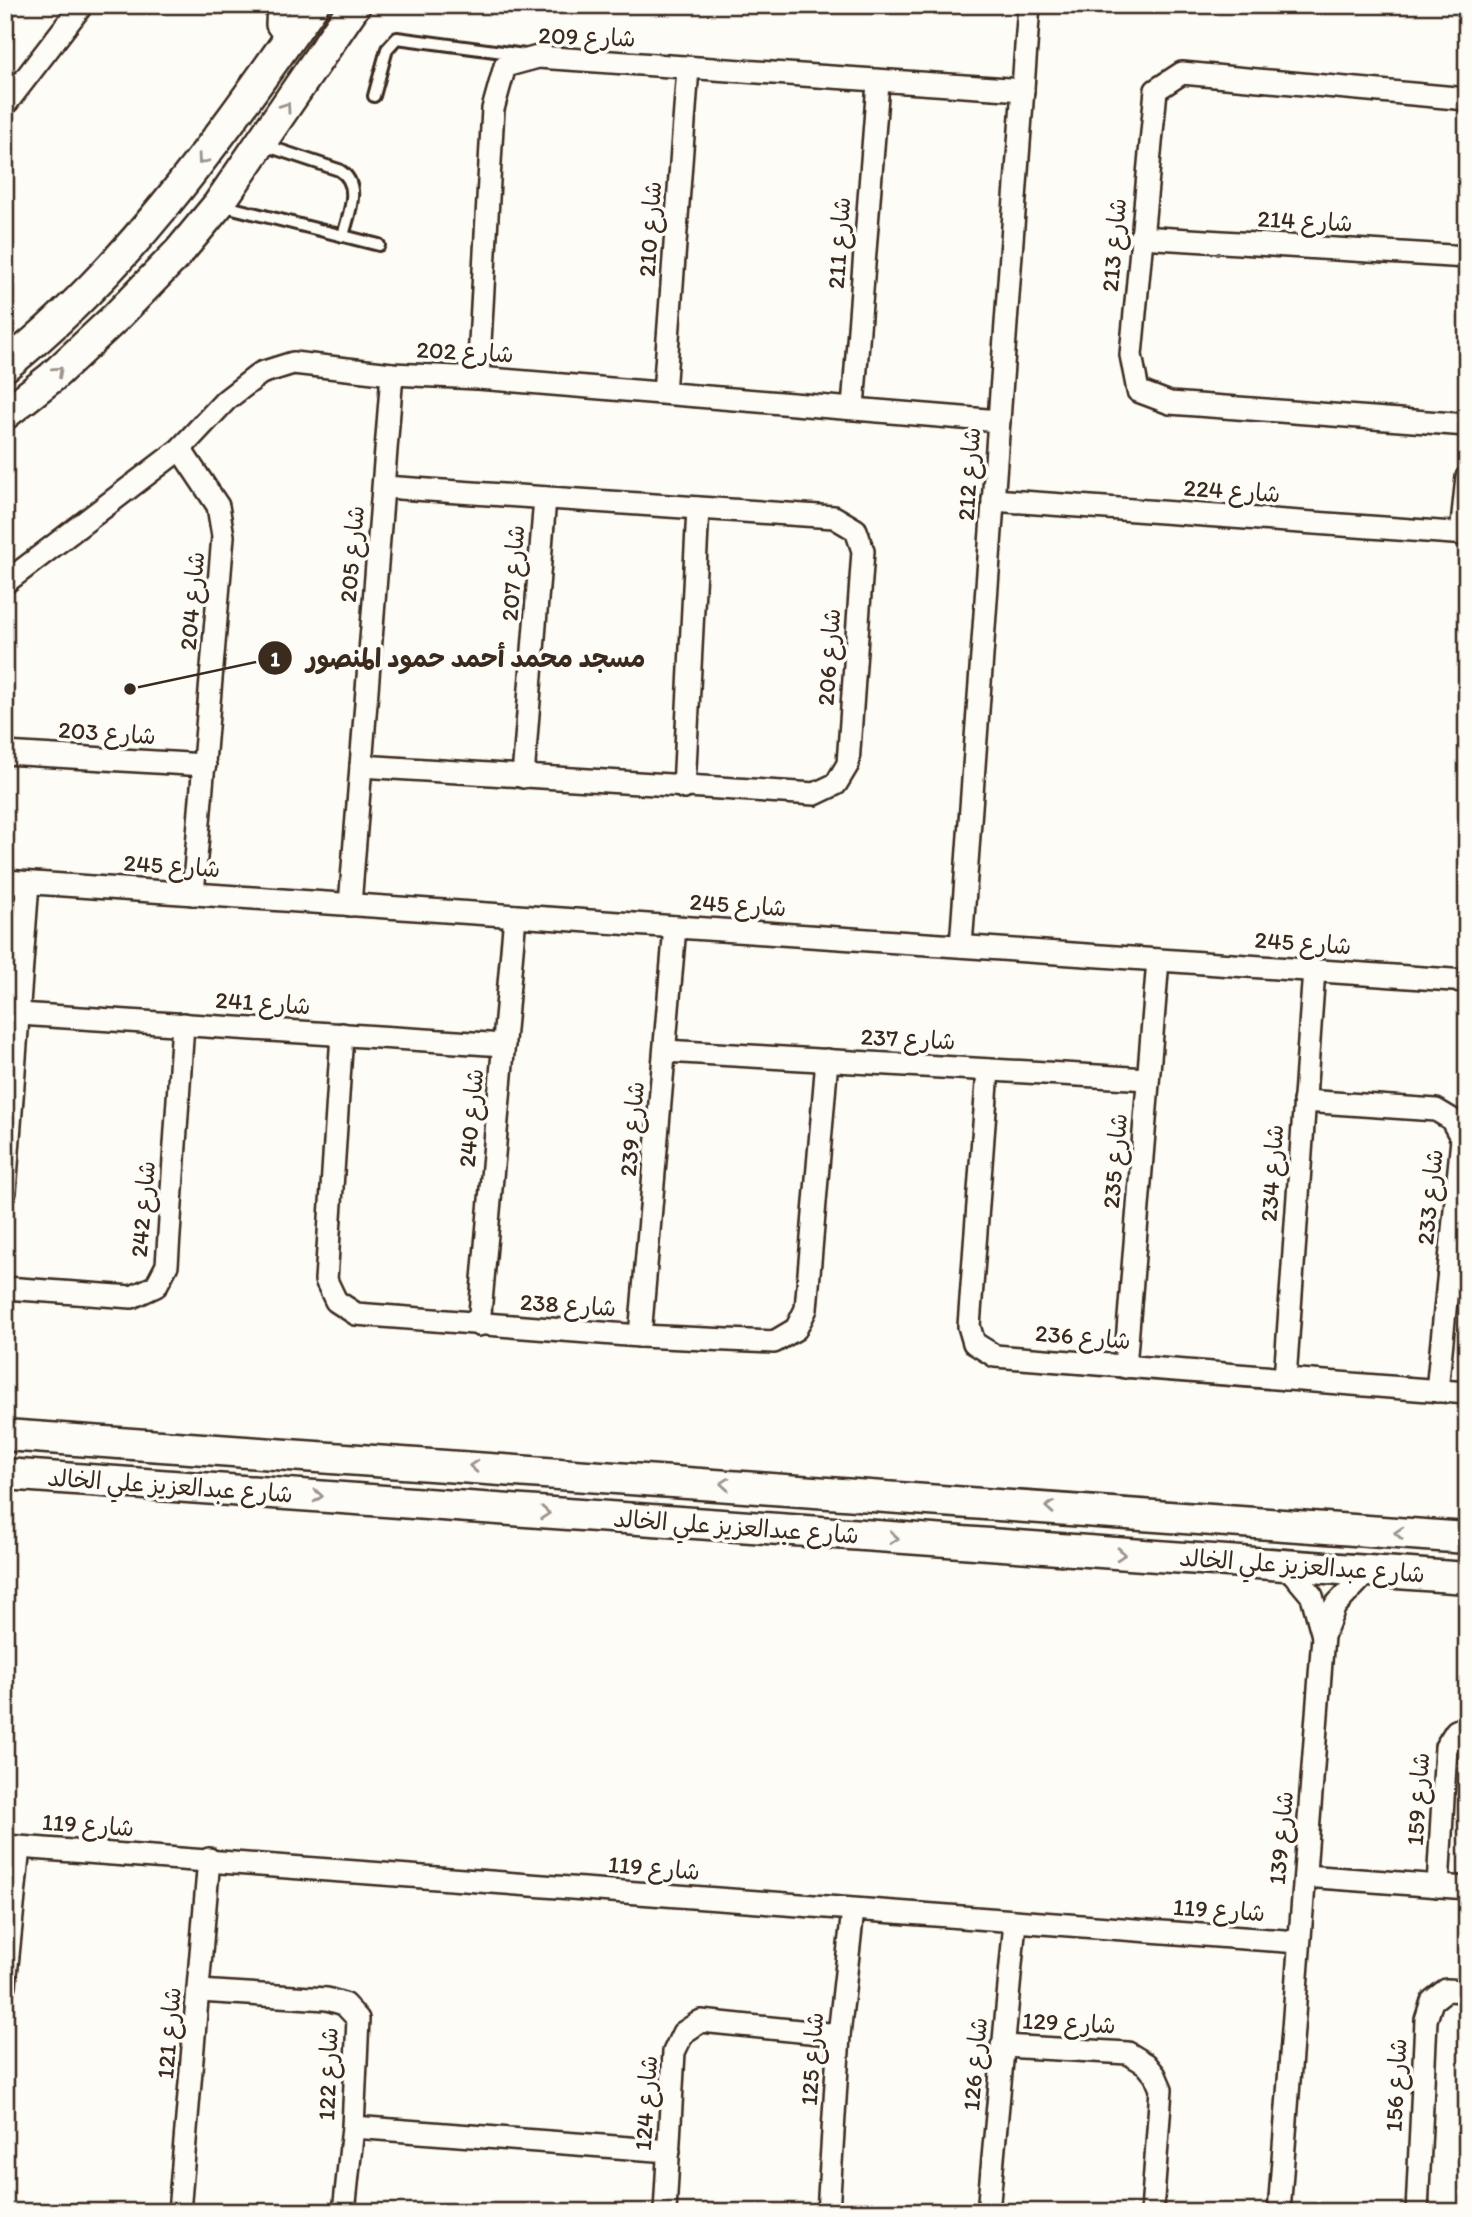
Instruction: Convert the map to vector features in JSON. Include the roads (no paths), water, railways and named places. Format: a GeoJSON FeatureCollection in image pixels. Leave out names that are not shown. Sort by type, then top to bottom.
{"type":"FeatureCollection","features":[{"type":"Feature","properties":{"kind":"street"},"geometry":{"type":"LineString","coordinates":[[5,105],[82,5]]}},
{"type":"Feature","properties":{"kind":"street"},"geometry":{"type":"LineString","coordinates":[[278,5],[277,24],[288,41]]}},
{"type":"Feature","properties":{"kind":"street"},"geometry":{"type":"LineString","coordinates":[[5,366],[87,293],[146,230],[200,163],[313,5]]}},
{"type":"Feature","properties":{"kind":"street"},"geometry":{"type":"LineString","coordinates":[[5,414],[52,377],[115,318],[179,252],[218,205],[355,5]]}},
{"type":"Feature","properties":{"kind":"street","name":"شارع 212"},"geometry":{"type":"LineString","coordinates":[[961,946],[1029,5]]}},
{"type":"Feature","properties":{"kind":"street","name":"شارع 209"},"geometry":{"type":"LineString","coordinates":[[478,378],[494,109],[505,66],[538,57],[878,83],[1023,90]]}},
{"type":"Feature","properties":{"kind":"street","name":"شارع 210"},"geometry":{"type":"LineString","coordinates":[[664,393],[688,68]]}},
{"type":"Feature","properties":{"kind":"street","name":"شارع 213"},"geometry":{"type":"LineString","coordinates":[[1467,99],[1182,73],[1156,90],[1140,237],[1131,355],[1138,391],[1170,403],[1467,425]]}},
{"type":"Feature","properties":{"kind":"street","name":"شارع 211"},"geometry":{"type":"LineString","coordinates":[[853,407],[878,83]]}},
{"type":"Feature","properties":{"kind":"street","name":"شارع 214"},"geometry":{"type":"LineString","coordinates":[[1140,237],[1467,257]]}},
{"type":"Feature","properties":{"kind":"street","name":"شارع 202"},"geometry":{"type":"LineString","coordinates":[[5,583],[180,449],[226,400],[261,373],[293,363],[392,374],[478,378],[853,407],[999,421]]}},
{"type":"Feature","properties":{"kind":"street","name":"شارع 205"},"geometry":{"type":"LineString","coordinates":[[350,905],[392,374]]}},
{"type":"Feature","properties":{"kind":"street","name":"شارع 204"},"geometry":{"type":"LineString","coordinates":[[180,449],[218,506],[223,536],[193,894]]}},
{"type":"Feature","properties":{"kind":"street"},"geometry":{"type":"LineString","coordinates":[[1464,534],[1467,477]]}},
{"type":"Feature","properties":{"kind":"street","name":"شارع 206"},"geometry":{"type":"LineString","coordinates":[[361,766],[815,794],[836,785],[848,764],[863,551],[856,530],[834,517],[384,487]]}},
{"type":"Feature","properties":{"kind":"street","name":"شارع 207"},"geometry":{"type":"LineString","coordinates":[[523,777],[545,498]]}},
{"type":"Feature","properties":{"kind":"street","name":"شارع 224"},"geometry":{"type":"LineString","coordinates":[[993,500],[1464,534]]}},
{"type":"Feature","properties":{"kind":"street"},"geometry":{"type":"LineString","coordinates":[[684,788],[698,508]]}},
{"type":"Feature","properties":{"kind":"street","name":"شارع 203"},"geometry":{"type":"LineString","coordinates":[[5,752],[205,765]]}},
{"type":"Feature","properties":{"kind":"street","name":"شارع 245"},"geometry":{"type":"LineString","coordinates":[[5,881],[1467,981]]}},
{"type":"Feature","properties":{"kind":"street"},"geometry":{"type":"LineString","coordinates":[[5,1192],[28,883]]}},
{"type":"Feature","properties":{"kind":"street","name":"شارع 240"},"geometry":{"type":"LineString","coordinates":[[479,1325],[515,916]]}},
{"type":"Feature","properties":{"kind":"street","name":"شارع 239"},"geometry":{"type":"LineString","coordinates":[[640,1336],[675,927]]}},
{"type":"Feature","properties":{"kind":"street","name":"شارع 235"},"geometry":{"type":"LineString","coordinates":[[1125,1367],[1158,960]]}},
{"type":"Feature","properties":{"kind":"street","name":"شارع 234"},"geometry":{"type":"LineString","coordinates":[[1285,1379],[1314,970]]}},
{"type":"Feature","properties":{"kind":"street","name":"شارع 241"},"geometry":{"type":"LineString","coordinates":[[19,1014],[504,1045]]}},
{"type":"Feature","properties":{"kind":"street","name":"شارع 242"},"geometry":{"type":"LineString","coordinates":[[5,1288],[132,1297],[156,1286],[167,1265],[183,1024]]}},
{"type":"Feature","properties":{"kind":"street","name":"شارع 238"},"geometry":{"type":"LineString","coordinates":[[342,1034],[326,1280],[336,1301],[356,1314],[640,1336],[774,1342],[796,1329],[806,1309],[827,1060]]}},
{"type":"Feature","properties":{"kind":"street","name":"شارع 237"},"geometry":{"type":"LineString","coordinates":[[665,1051],[1148,1079]]}},
{"type":"Feature","properties":{"kind":"street","name":"شارع 236"},"geometry":{"type":"LineString","coordinates":[[988,1070],[968,1326],[974,1343],[995,1356],[1467,1394]]}},
{"type":"Feature","properties":{"kind":"street","name":"شارع 233"},"geometry":{"type":"LineString","coordinates":[[1304,1101],[1436,1110],[1451,1119],[1462,1139],[1437,1391]]}},
{"type":"Feature","properties":{"kind":"street","name":"شارع عبدالعزيز علي الخالد"},"geometry":{"type":"LineString","coordinates":[[5,1435],[250,1450],[1467,1538]]}},
{"type":"Feature","properties":{"kind":"street"},"geometry":{"type":"LineString","coordinates":[[72,1479],[105,1470],[143,1467],[252,1474],[259,1463],[250,1450]]}},
{"type":"Feature","properties":{"kind":"street","name":"شارع عبدالعزيز علي الخالد"},"geometry":{"type":"LineString","coordinates":[[5,1474],[1467,1578]]}},
{"type":"Feature","properties":{"kind":"street"},"geometry":{"type":"LineString","coordinates":[[732,1527],[735,1510],[750,1503],[862,1511],[896,1507],[922,1498]]}},
{"type":"Feature","properties":{"kind":"street","name":"شارع 139"},"geometry":{"type":"LineString","coordinates":[[1286,1565],[1312,1596],[1323,1636]]}},
{"type":"Feature","properties":{"kind":"street","name":"شارع 139"},"geometry":{"type":"LineString","coordinates":[[1279,2212],[1323,1636],[1335,1606],[1368,1571]]}},
{"type":"Feature","properties":{"kind":"street","name":"شارع 159"},"geometry":{"type":"LineString","coordinates":[[1438,1886],[1446,1746],[1456,1731],[1467,1726]]}},
{"type":"Feature","properties":{"kind":"street"},"geometry":{"type":"LineString","coordinates":[[5,1985],[12,1847]]}},
{"type":"Feature","properties":{"kind":"street","name":"شارع 119"},"geometry":{"type":"LineString","coordinates":[[12,1847],[209,1859],[1298,1942]]}},
{"type":"Feature","properties":{"kind":"street","name":"شارع 121"},"geometry":{"type":"LineString","coordinates":[[179,2212],[209,1859]]}},
{"type":"Feature","properties":{"kind":"street"},"geometry":{"type":"LineString","coordinates":[[1305,1877],[1467,1888]]}},
{"type":"Feature","properties":{"kind":"street","name":"شارع 125"},"geometry":{"type":"LineString","coordinates":[[828,2212],[839,2035],[853,1910]]}},
{"type":"Feature","properties":{"kind":"street","name":"شارع 126"},"geometry":{"type":"LineString","coordinates":[[988,2212],[1015,1922]]}},
{"type":"Feature","properties":{"kind":"street","name":"شارع 156"},"geometry":{"type":"LineString","coordinates":[[1417,2212],[1426,2020],[1432,2001],[1446,1990],[1467,1991]]}},
{"type":"Feature","properties":{"kind":"street","name":"شارع 122"},"geometry":{"type":"LineString","coordinates":[[199,1992],[327,1999],[344,2004],[358,2018],[353,2127],[344,2212]]}},
{"type":"Feature","properties":{"kind":"street","name":"شارع 124"},"geometry":{"type":"LineString","coordinates":[[665,2212],[674,2052],[683,2033],[701,2021],[839,2035]]}},
{"type":"Feature","properties":{"kind":"street","name":"شارع 129"},"geometry":{"type":"LineString","coordinates":[[1002,2046],[1128,2053],[1146,2064],[1161,2089],[1152,2212]]}},
{"type":"Feature","properties":{"kind":"street"},"geometry":{"type":"LineString","coordinates":[[353,2127],[669,2151]]}},
{"type":"Feature","properties":{"kind":"lane"},"geometry":{"type":"LineString","coordinates":[[374,96],[390,44],[402,37],[538,57]]}},
{"type":"Feature","properties":{"kind":"lane"},"geometry":{"type":"LineString","coordinates":[[260,144],[339,170],[348,177],[353,195],[343,236]]}},
{"type":"Feature","properties":{"kind":"lane"},"geometry":{"type":"LineString","coordinates":[[218,205],[379,245]]}},
{"type":"Feature","properties":{"kind":"place","name":"مسجد محمد أحمد حمود المنصور"},"geometry":{"type":"Point","coordinates":[130,689]}}]}
